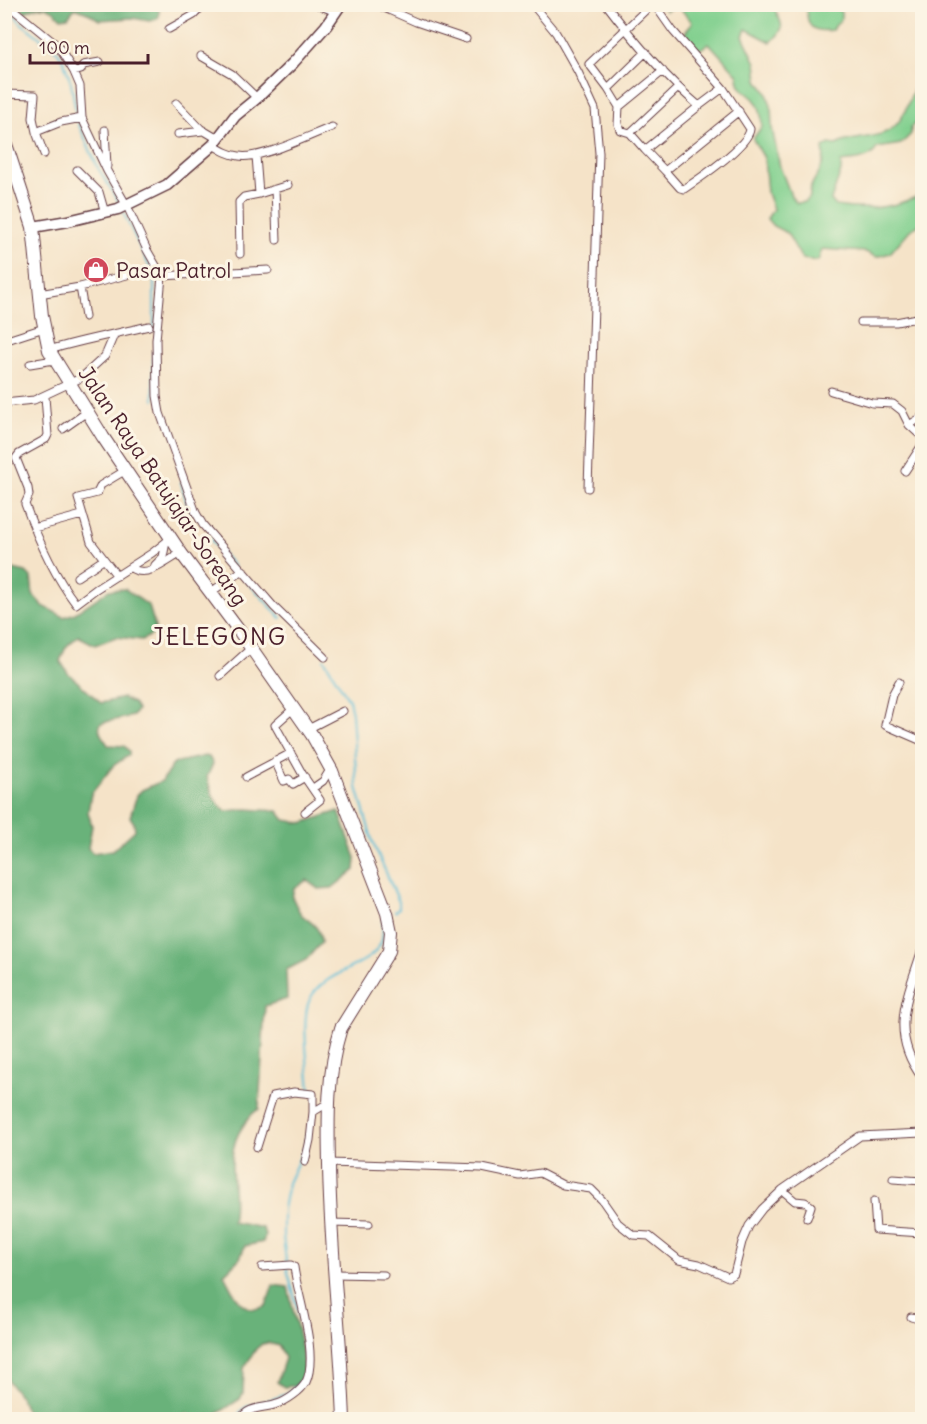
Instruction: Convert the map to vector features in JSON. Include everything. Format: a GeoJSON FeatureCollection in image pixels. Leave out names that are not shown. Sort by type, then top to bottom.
{"type":"FeatureCollection","features":[{"type":"Feature","properties":{"kind":"highway","name":"Jalan Raya Batujajar-Soreang"},"geometry":{"type":"LineString","coordinates":[[4,138],[33,227],[44,328],[52,355],[168,540],[211,592],[308,729],[331,768],[387,913],[391,932],[389,951],[341,1028],[337,1039],[328,1103],[331,1223],[344,1419]]}},
{"type":"Feature","properties":{"kind":"main road"},"geometry":{"type":"LineString","coordinates":[[33,227],[105,213],[123,207],[167,185],[215,142],[235,116],[257,98],[308,48],[338,8]]}},
{"type":"Feature","properties":{"kind":"street"},"geometry":{"type":"LineString","coordinates":[[170,29],[194,15],[204,4]]}},
{"type":"Feature","properties":{"kind":"street"},"geometry":{"type":"LineString","coordinates":[[316,4],[338,8]]}},
{"type":"Feature","properties":{"kind":"street"},"geometry":{"type":"LineString","coordinates":[[375,4],[416,22],[466,39]]}},
{"type":"Feature","properties":{"kind":"street"},"geometry":{"type":"LineString","coordinates":[[532,4],[556,33],[596,109],[599,153],[588,488]]}},
{"type":"Feature","properties":{"kind":"street"},"geometry":{"type":"LineString","coordinates":[[606,4],[626,31],[678,88],[699,106]]}},
{"type":"Feature","properties":{"kind":"street"},"geometry":{"type":"LineString","coordinates":[[653,4],[673,31],[723,88],[750,129],[749,135],[738,148],[684,189],[680,188],[630,133],[620,130],[619,107],[589,64],[626,31],[653,4]]}},
{"type":"Feature","properties":{"kind":"street"},"geometry":{"type":"LineString","coordinates":[[14,10],[58,46],[74,72],[80,86],[81,118],[123,207],[162,276],[156,340],[157,396],[160,413],[196,513],[203,525],[274,607],[325,657]]}},
{"type":"Feature","properties":{"kind":"street"},"geometry":{"type":"LineString","coordinates":[[608,89],[646,52]]}},
{"type":"Feature","properties":{"kind":"street"},"geometry":{"type":"LineString","coordinates":[[201,56],[232,74],[257,98]]}},
{"type":"Feature","properties":{"kind":"street"},"geometry":{"type":"LineString","coordinates":[[74,72],[81,70],[82,65],[100,62]]}},
{"type":"Feature","properties":{"kind":"street"},"geometry":{"type":"LineString","coordinates":[[619,107],[663,71]]}},
{"type":"Feature","properties":{"kind":"street"},"geometry":{"type":"LineString","coordinates":[[630,133],[678,88]]}},
{"type":"Feature","properties":{"kind":"street"},"geometry":{"type":"LineString","coordinates":[[645,150],[723,88]]}},
{"type":"Feature","properties":{"kind":"street"},"geometry":{"type":"LineString","coordinates":[[4,94],[35,95],[33,118],[44,154]]}},
{"type":"Feature","properties":{"kind":"street"},"geometry":{"type":"LineString","coordinates":[[176,104],[190,120],[227,153],[240,157],[256,156],[332,127]]}},
{"type":"Feature","properties":{"kind":"street"},"geometry":{"type":"LineString","coordinates":[[665,171],[739,111]]}},
{"type":"Feature","properties":{"kind":"street"},"geometry":{"type":"LineString","coordinates":[[36,132],[61,122],[81,118]]}},
{"type":"Feature","properties":{"kind":"street"},"geometry":{"type":"LineString","coordinates":[[105,130],[107,171]]}},
{"type":"Feature","properties":{"kind":"street"},"geometry":{"type":"LineString","coordinates":[[178,134],[203,131]]}},
{"type":"Feature","properties":{"kind":"street"},"geometry":{"type":"LineString","coordinates":[[256,156],[259,194]]}},
{"type":"Feature","properties":{"kind":"street"},"geometry":{"type":"LineString","coordinates":[[77,170],[99,192],[105,213]]}},
{"type":"Feature","properties":{"kind":"street"},"geometry":{"type":"LineString","coordinates":[[240,254],[239,202],[244,197],[288,185]]}},
{"type":"Feature","properties":{"kind":"street"},"geometry":{"type":"LineString","coordinates":[[275,189],[277,240]]}},
{"type":"Feature","properties":{"kind":"street"},"geometry":{"type":"LineString","coordinates":[[162,276],[268,270]]}},
{"type":"Feature","properties":{"kind":"street"},"geometry":{"type":"LineString","coordinates":[[39,294],[80,287],[127,275]]}},
{"type":"Feature","properties":{"kind":"street"},"geometry":{"type":"LineString","coordinates":[[80,287],[85,317]]}},
{"type":"Feature","properties":{"kind":"street"},"geometry":{"type":"LineString","coordinates":[[861,322],[896,322],[922,317]]}},
{"type":"Feature","properties":{"kind":"street"},"geometry":{"type":"LineString","coordinates":[[30,364],[84,339],[96,339],[149,326]]}},
{"type":"Feature","properties":{"kind":"street"},"geometry":{"type":"LineString","coordinates":[[4,341],[44,328]]}},
{"type":"Feature","properties":{"kind":"street"},"geometry":{"type":"LineString","coordinates":[[4,403],[45,397],[81,378],[105,356],[114,335]]}},
{"type":"Feature","properties":{"kind":"street"},"geometry":{"type":"LineString","coordinates":[[831,391],[872,403],[893,404],[902,411],[909,424],[922,437]]}},
{"type":"Feature","properties":{"kind":"street"},"geometry":{"type":"LineString","coordinates":[[45,397],[48,435],[46,439],[16,458],[28,488],[28,495],[24,501],[34,528],[62,587],[76,604],[131,568],[168,540]]}},
{"type":"Feature","properties":{"kind":"street"},"geometry":{"type":"LineString","coordinates":[[63,429],[87,412]]}},
{"type":"Feature","properties":{"kind":"street"},"geometry":{"type":"LineString","coordinates":[[909,424],[922,417]]}},
{"type":"Feature","properties":{"kind":"street"},"geometry":{"type":"LineString","coordinates":[[905,471],[922,445]]}},
{"type":"Feature","properties":{"kind":"street"},"geometry":{"type":"LineString","coordinates":[[117,576],[91,542],[82,515],[79,496],[97,493],[100,485],[126,470]]}},
{"type":"Feature","properties":{"kind":"street"},"geometry":{"type":"LineString","coordinates":[[34,528],[82,515]]}},
{"type":"Feature","properties":{"kind":"street"},"geometry":{"type":"LineString","coordinates":[[155,568],[155,564],[164,557],[168,540]]}},
{"type":"Feature","properties":{"kind":"street"},"geometry":{"type":"LineString","coordinates":[[131,568],[136,572],[145,572],[181,553]]}},
{"type":"Feature","properties":{"kind":"street"},"geometry":{"type":"LineString","coordinates":[[77,578],[103,560]]}},
{"type":"Feature","properties":{"kind":"street"},"geometry":{"type":"LineString","coordinates":[[211,592],[243,570]]}},
{"type":"Feature","properties":{"kind":"street"},"geometry":{"type":"LineString","coordinates":[[220,676],[251,648]]}},
{"type":"Feature","properties":{"kind":"street"},"geometry":{"type":"LineString","coordinates":[[899,682],[892,695],[885,725],[922,741]]}},
{"type":"Feature","properties":{"kind":"street"},"geometry":{"type":"LineString","coordinates":[[294,708],[275,724],[320,801],[305,812]]}},
{"type":"Feature","properties":{"kind":"street"},"geometry":{"type":"LineString","coordinates":[[308,729],[343,711]]}},
{"type":"Feature","properties":{"kind":"street"},"geometry":{"type":"LineString","coordinates":[[246,777],[291,753]]}},
{"type":"Feature","properties":{"kind":"street"},"geometry":{"type":"LineString","coordinates":[[275,761],[284,781],[289,779],[293,784],[305,777]]}},
{"type":"Feature","properties":{"kind":"street"},"geometry":{"type":"LineString","coordinates":[[313,789],[323,781],[331,768]]}},
{"type":"Feature","properties":{"kind":"street"},"geometry":{"type":"LineString","coordinates":[[922,951],[906,1005],[903,1029],[907,1054],[922,1077]]}},
{"type":"Feature","properties":{"kind":"street"},"geometry":{"type":"LineString","coordinates":[[257,1147],[273,1096],[294,1092],[310,1094],[313,1112],[310,1140],[304,1162]]}},
{"type":"Feature","properties":{"kind":"street"},"geometry":{"type":"LineString","coordinates":[[313,1112],[328,1103]]}},
{"type":"Feature","properties":{"kind":"street"},"geometry":{"type":"LineString","coordinates":[[329,1163],[482,1168],[520,1176],[540,1173],[563,1185],[591,1189],[618,1223],[633,1235],[649,1236],[679,1260],[699,1264],[728,1277],[733,1275],[749,1226],[762,1209],[782,1190],[860,1136],[922,1134]]}},
{"type":"Feature","properties":{"kind":"street"},"geometry":{"type":"LineString","coordinates":[[893,1179],[922,1181]]}},
{"type":"Feature","properties":{"kind":"street"},"geometry":{"type":"LineString","coordinates":[[782,1190],[795,1201],[805,1202],[811,1206],[807,1218]]}},
{"type":"Feature","properties":{"kind":"street"},"geometry":{"type":"LineString","coordinates":[[874,1201],[876,1230],[922,1233]]}},
{"type":"Feature","properties":{"kind":"street"},"geometry":{"type":"LineString","coordinates":[[331,1223],[369,1224]]}},
{"type":"Feature","properties":{"kind":"street"},"geometry":{"type":"LineString","coordinates":[[240,1419],[243,1414],[254,1409],[274,1406],[282,1402],[305,1384],[310,1366],[306,1327],[294,1267],[286,1265],[262,1267]]}},
{"type":"Feature","properties":{"kind":"street"},"geometry":{"type":"LineString","coordinates":[[335,1274],[384,1275]]}},
{"type":"Feature","properties":{"kind":"street"},"geometry":{"type":"LineString","coordinates":[[911,1317],[922,1320]]}},
{"type":"Feature","properties":{"kind":"green space"},"geometry":{"type":"Polygon","coordinates":[[[820,4],[833,7],[841,12],[841,19],[832,30],[814,29],[807,18],[806,5],[820,4]]]}},
{"type":"Feature","properties":{"kind":"green space"},"geometry":{"type":"Polygon","coordinates":[[[17,5],[159,5],[159,16],[149,21],[133,18],[99,20],[75,8],[68,17],[61,18],[49,8],[40,7],[25,12],[17,5]]]}},
{"type":"Feature","properties":{"kind":"green space"},"geometry":{"type":"Polygon","coordinates":[[[662,5],[677,5],[666,11],[662,5]]]}},
{"type":"Feature","properties":{"kind":"green space"},"geometry":{"type":"Polygon","coordinates":[[[677,5],[773,5],[781,24],[777,37],[771,42],[746,29],[743,36],[756,63],[758,80],[767,93],[780,167],[792,198],[797,203],[804,202],[810,197],[811,186],[823,163],[823,148],[829,144],[836,145],[889,131],[900,120],[922,76],[922,118],[911,127],[911,134],[901,144],[877,148],[870,155],[861,159],[841,162],[841,171],[831,200],[836,206],[869,208],[891,205],[922,194],[922,223],[910,230],[890,253],[876,257],[866,252],[822,249],[818,261],[802,259],[787,233],[773,226],[767,219],[773,209],[767,193],[764,158],[753,139],[762,126],[757,104],[740,86],[738,75],[709,43],[698,51],[684,35],[692,22],[677,5]]]}},
{"type":"Feature","properties":{"kind":"green space"},"geometry":{"type":"Polygon","coordinates":[[[4,567],[26,572],[31,577],[33,595],[43,606],[64,617],[75,613],[109,590],[125,589],[149,606],[155,633],[142,640],[116,637],[95,645],[78,636],[66,647],[60,661],[68,673],[101,703],[123,698],[133,703],[137,710],[133,716],[101,723],[99,729],[108,745],[124,746],[129,751],[129,755],[113,766],[91,794],[88,812],[92,826],[88,848],[93,853],[113,850],[135,830],[130,817],[137,795],[142,790],[162,781],[174,763],[205,756],[209,757],[213,764],[207,777],[211,792],[218,804],[226,811],[247,809],[278,811],[285,820],[302,823],[339,811],[356,858],[355,870],[332,888],[318,889],[307,880],[294,889],[292,897],[298,909],[318,929],[321,943],[306,960],[286,970],[287,999],[265,1006],[259,1109],[243,1126],[233,1149],[234,1210],[232,1222],[263,1228],[265,1236],[263,1242],[245,1246],[240,1258],[224,1274],[239,1301],[251,1308],[258,1309],[266,1306],[273,1285],[288,1287],[302,1349],[304,1376],[294,1386],[284,1387],[277,1382],[285,1358],[279,1346],[262,1344],[244,1368],[243,1393],[240,1399],[214,1416],[193,1417],[187,1413],[174,1420],[29,1419],[21,1398],[5,1377],[4,567]]]}},
{"type":"Feature","properties":{"kind":"waterway"},"geometry":{"type":"LineString","coordinates":[[6,4],[21,23],[57,51],[64,62],[71,83],[76,112]]}},
{"type":"Feature","properties":{"kind":"waterway"},"geometry":{"type":"LineString","coordinates":[[78,123],[98,168],[120,204]]}},
{"type":"Feature","properties":{"kind":"waterway"},"geometry":{"type":"LineString","coordinates":[[123,212],[154,276],[154,331]]}},
{"type":"Feature","properties":{"kind":"waterway"},"geometry":{"type":"LineString","coordinates":[[153,352],[154,400]]}},
{"type":"Feature","properties":{"kind":"waterway"},"geometry":{"type":"LineString","coordinates":[[181,482],[187,504],[193,513]]}},
{"type":"Feature","properties":{"kind":"waterway"},"geometry":{"type":"LineString","coordinates":[[207,535],[234,567]]}},
{"type":"Feature","properties":{"kind":"waterway"},"geometry":{"type":"LineString","coordinates":[[244,578],[281,618]]}},
{"type":"Feature","properties":{"kind":"waterway"},"geometry":{"type":"LineString","coordinates":[[324,659],[349,700],[357,787],[373,843],[399,902],[399,908],[395,912]]}},
{"type":"Feature","properties":{"kind":"waterway"},"geometry":{"type":"LineString","coordinates":[[310,1092],[305,1031],[310,999],[326,981],[359,963],[376,950],[382,940],[383,919]]}},
{"type":"Feature","properties":{"kind":"waterway"},"geometry":{"type":"LineString","coordinates":[[307,1133],[305,1146],[288,1183],[283,1209],[283,1236],[287,1269],[303,1329],[307,1361]]}},
{"type":"Feature","properties":{"kind":"waterway"},"geometry":{"type":"LineString","coordinates":[[237,1420],[240,1412],[246,1407],[288,1393],[298,1386],[305,1375]]}},
{"type":"Feature","properties":{"kind":"place","name":"Pasar Patrol"},"geometry":{"type":"Point","coordinates":[96,270]}},
{"type":"Feature","properties":{"kind":"district","name":"JELEGONG"},"geometry":{"type":"Point","coordinates":[219,636]}}]}
